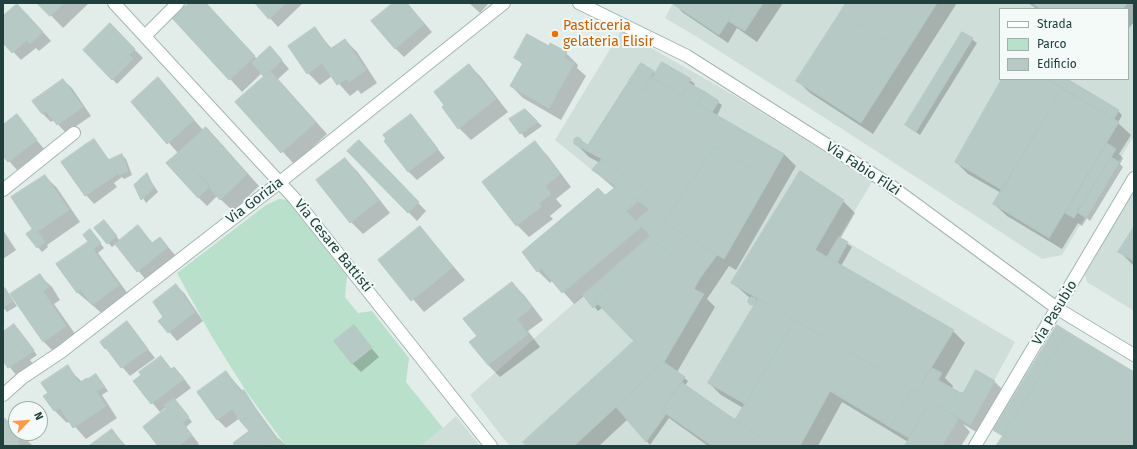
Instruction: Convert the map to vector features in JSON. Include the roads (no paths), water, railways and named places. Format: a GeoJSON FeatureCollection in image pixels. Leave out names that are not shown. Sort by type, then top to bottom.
{"type":"FeatureCollection","features":[{"type":"Feature","properties":{"kind":"street","name":"Via Cesare Battisti"},"geometry":{"type":"LineString","coordinates":[[114,3],[280,182],[371,292],[491,446]]}},
{"type":"Feature","properties":{"kind":"street"},"geometry":{"type":"LineString","coordinates":[[145,36],[178,3]]}},
{"type":"Feature","properties":{"kind":"street","name":"Via Gorizia"},"geometry":{"type":"LineString","coordinates":[[3,395],[22,378],[61,352],[280,182],[504,3]]}},
{"type":"Feature","properties":{"kind":"street","name":"Via Fabio Filzi"},"geometry":{"type":"LineString","coordinates":[[579,3],[687,56],[887,183],[1058,309],[1134,355]]}},
{"type":"Feature","properties":{"kind":"street"},"geometry":{"type":"LineString","coordinates":[[3,190],[74,133]]}},
{"type":"Feature","properties":{"kind":"street","name":"Via Pasubio"},"geometry":{"type":"LineString","coordinates":[[975,446],[1058,309],[1134,178]]}},
{"type":"Feature","properties":{"kind":"place","name":"Pasticceria gelateria Elisir"},"geometry":{"type":"Point","coordinates":[555,34]}}]}
